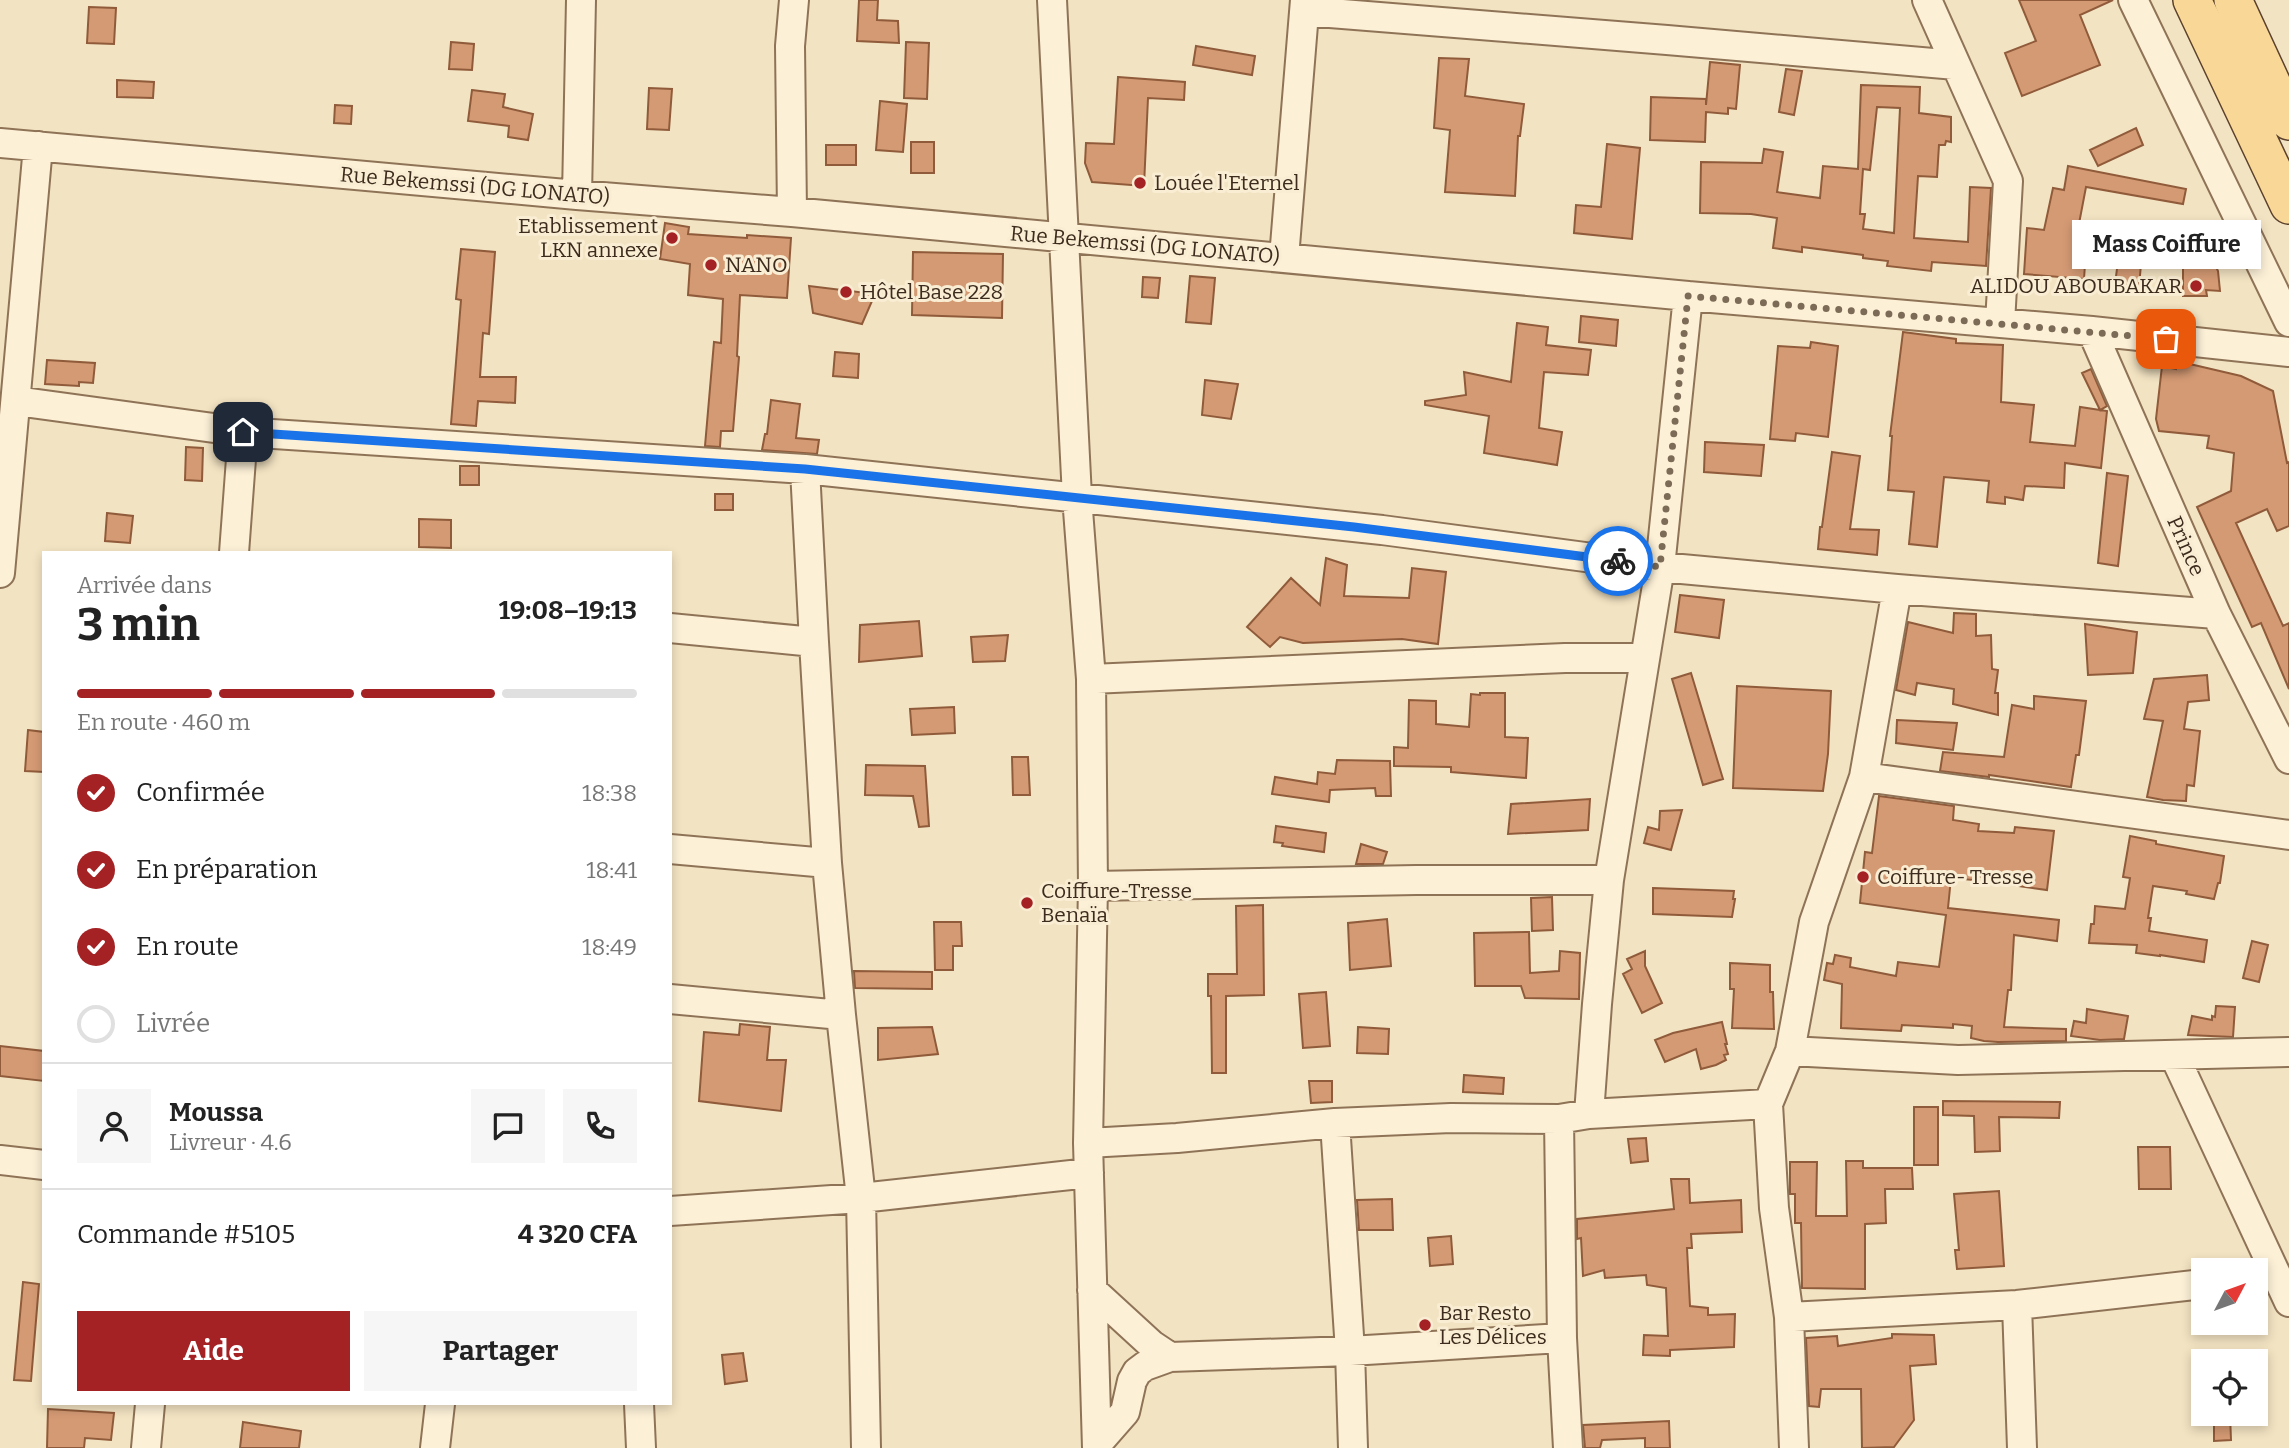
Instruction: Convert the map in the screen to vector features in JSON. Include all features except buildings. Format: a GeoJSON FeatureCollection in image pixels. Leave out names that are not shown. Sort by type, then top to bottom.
{"type":"FeatureCollection","features":[{"type":"Feature","properties":{"kind":"main road"},"geometry":{"type":"LineString","coordinates":[[2192,0],[2289,205]]}},
{"type":"Feature","properties":{"kind":"main road"},"geometry":{"type":"LineString","coordinates":[[2233,0],[2285,104]]}},
{"type":"Feature","properties":{"kind":"street"},"geometry":{"type":"LineString","coordinates":[[577,195],[581,0]]}},
{"type":"Feature","properties":{"kind":"street"},"geometry":{"type":"LineString","coordinates":[[792,212],[790,46],[794,0]]}},
{"type":"Feature","properties":{"kind":"street"},"geometry":{"type":"LineString","coordinates":[[1052,0],[1076,497],[1091,679],[1093,886],[1088,1143],[1097,1446]]}},
{"type":"Feature","properties":{"kind":"street"},"geometry":{"type":"LineString","coordinates":[[1927,0],[2008,181],[2000,323]]}},
{"type":"Feature","properties":{"kind":"street"},"geometry":{"type":"LineString","coordinates":[[2133,0],[2289,322]]}},
{"type":"Feature","properties":{"kind":"street"},"geometry":{"type":"LineString","coordinates":[[1284,258],[1305,6],[1956,65]]}},
{"type":"Feature","properties":{"kind":"street","name":"Rue Bekemssi (DG LONATO)"},"geometry":{"type":"LineString","coordinates":[[0,144],[792,212],[2092,331],[2289,352]]}},
{"type":"Feature","properties":{"kind":"street"},"geometry":{"type":"LineString","coordinates":[[0,573],[38,146]]}},
{"type":"Feature","properties":{"kind":"street"},"geometry":{"type":"LineString","coordinates":[[1589,1114],[1609,880],[1660,567],[1688,296]]}},
{"type":"Feature","properties":{"kind":"street","name":"Prince"},"geometry":{"type":"LineString","coordinates":[[2092,331],[2216,614],[2286,744]]}},
{"type":"Feature","properties":{"kind":"street"},"geometry":{"type":"LineString","coordinates":[[16,401],[243,432],[805,469],[1382,530],[1660,567],[2216,614]]}},
{"type":"Feature","properties":{"kind":"street"},"geometry":{"type":"LineString","coordinates":[[234,551],[243,432]]}},
{"type":"Feature","properties":{"kind":"street"},"geometry":{"type":"LineString","coordinates":[[805,469],[827,863],[861,1198],[866,1448]]}},
{"type":"Feature","properties":{"kind":"street"},"geometry":{"type":"LineString","coordinates":[[1794,1448],[1789,1317],[1774,1208],[1768,1104],[1790,1051],[1814,922],[1864,777],[1897,589]]}},
{"type":"Feature","properties":{"kind":"street"},"geometry":{"type":"LineString","coordinates":[[672,628],[814,642]]}},
{"type":"Feature","properties":{"kind":"street"},"geometry":{"type":"LineString","coordinates":[[1091,679],[1565,658],[1645,658]]}},
{"type":"Feature","properties":{"kind":"street"},"geometry":{"type":"LineString","coordinates":[[1864,777],[2289,835]]}},
{"type":"Feature","properties":{"kind":"street"},"geometry":{"type":"LineString","coordinates":[[672,849],[827,863]]}},
{"type":"Feature","properties":{"kind":"street"},"geometry":{"type":"LineString","coordinates":[[1093,886],[1416,880],[1609,880]]}},
{"type":"Feature","properties":{"kind":"street"},"geometry":{"type":"LineString","coordinates":[[672,999],[841,1015]]}},
{"type":"Feature","properties":{"kind":"street"},"geometry":{"type":"LineString","coordinates":[[1790,1051],[1958,1060],[2289,1052]]}},
{"type":"Feature","properties":{"kind":"street"},"geometry":{"type":"LineString","coordinates":[[2174,1055],[2274,1287]]}},
{"type":"Feature","properties":{"kind":"street"},"geometry":{"type":"LineString","coordinates":[[1088,1143],[1177,1138],[1335,1123],[1451,1118],[1559,1119],[1589,1114],[1768,1104]]}},
{"type":"Feature","properties":{"kind":"street"},"geometry":{"type":"LineString","coordinates":[[1559,1119],[1562,1338],[1568,1448]]}},
{"type":"Feature","properties":{"kind":"street"},"geometry":{"type":"LineString","coordinates":[[1335,1123],[1350,1351],[1353,1448]]}},
{"type":"Feature","properties":{"kind":"street"},"geometry":{"type":"LineString","coordinates":[[0,1160],[42,1165]]}},
{"type":"Feature","properties":{"kind":"street"},"geometry":{"type":"LineString","coordinates":[[672,1211],[861,1198],[1089,1173]]}},
{"type":"Feature","properties":{"kind":"street"},"geometry":{"type":"LineString","coordinates":[[1789,1317],[2017,1305],[2191,1285]]}},
{"type":"Feature","properties":{"kind":"street"},"geometry":{"type":"LineString","coordinates":[[1092,1290],[1152,1345],[1170,1357]]}},
{"type":"Feature","properties":{"kind":"street"},"geometry":{"type":"LineString","coordinates":[[2017,1305],[2022,1448]]}},
{"type":"Feature","properties":{"kind":"street"},"geometry":{"type":"LineString","coordinates":[[1097,1446],[1125,1412],[1132,1381],[1137,1372],[1145,1366],[1170,1357],[1350,1351],[1562,1338]]}},
{"type":"Feature","properties":{"kind":"street"},"geometry":{"type":"LineString","coordinates":[[146,1448],[150,1405]]}},
{"type":"Feature","properties":{"kind":"street"},"geometry":{"type":"LineString","coordinates":[[435,1448],[440,1405]]}},
{"type":"Feature","properties":{"kind":"street"},"geometry":{"type":"LineString","coordinates":[[639,1405],[641,1448]]}},
{"type":"Feature","properties":{"kind":"way so far"},"geometry":{"type":"LineString","coordinates":[[1618,561],[1660,567],[1688,296],[2166,339]]}},
{"type":"Feature","properties":{"kind":"place","name":"Louée l'Eternel"},"geometry":{"type":"Point","coordinates":[1140,183]}},
{"type":"Feature","properties":{"kind":"place","name":"Etablissement LKN annexe"},"geometry":{"type":"Point","coordinates":[672,238]}},
{"type":"Feature","properties":{"kind":"place","name":"NANO"},"geometry":{"type":"Point","coordinates":[711,265]}},
{"type":"Feature","properties":{"kind":"place","name":"ALIDOU ABOUBAKAR"},"geometry":{"type":"Point","coordinates":[2196,286]}},
{"type":"Feature","properties":{"kind":"place","name":"Hôtel Base 228"},"geometry":{"type":"Point","coordinates":[846,292]}},
{"type":"Feature","properties":{"kind":"place","name":"Mass Coiffure"},"geometry":{"type":"Point","coordinates":[2166,339]}},
{"type":"Feature","properties":{"kind":"place","name":"Coiffure- Tresse"},"geometry":{"type":"Point","coordinates":[1863,877]}},
{"type":"Feature","properties":{"kind":"place","name":"Coiffure-Tresse Benaïa"},"geometry":{"type":"Point","coordinates":[1027,903]}},
{"type":"Feature","properties":{"kind":"place","name":"Bar Resto Les Délices"},"geometry":{"type":"Point","coordinates":[1425,1325]}},
{"type":"Feature","properties":{"kind":"route"},"geometry":{"type":"LineString","coordinates":[[243,432],[805,469],[1354,527],[1618,561]]}}]}
